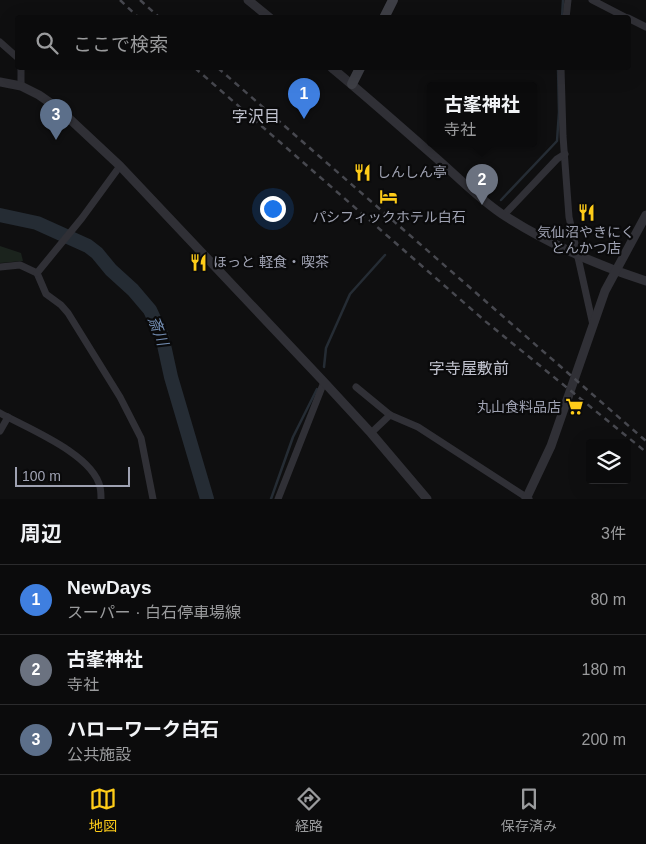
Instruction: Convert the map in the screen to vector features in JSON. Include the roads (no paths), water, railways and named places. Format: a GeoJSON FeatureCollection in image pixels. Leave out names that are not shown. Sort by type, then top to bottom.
{"type":"FeatureCollection","features":[{"type":"Feature","properties":{"kind":"main road"},"geometry":{"type":"LineString","coordinates":[[386,15],[393,0]]}},
{"type":"Feature","properties":{"kind":"main road"},"geometry":{"type":"LineString","coordinates":[[352,84],[359,70]]}},
{"type":"Feature","properties":{"kind":"street"},"geometry":{"type":"LineString","coordinates":[[248,0],[266,15]]}},
{"type":"Feature","properties":{"kind":"street"},"geometry":{"type":"LineString","coordinates":[[566,15],[568,0]]}},
{"type":"Feature","properties":{"kind":"street"},"geometry":{"type":"LineString","coordinates":[[592,0],[622,15]]}},
{"type":"Feature","properties":{"kind":"street"},"geometry":{"type":"LineString","coordinates":[[631,20],[646,27]]}},
{"type":"Feature","properties":{"kind":"street"},"geometry":{"type":"LineString","coordinates":[[0,42],[15,55]]}},
{"type":"Feature","properties":{"kind":"street"},"geometry":{"type":"LineString","coordinates":[[21,70],[21,86]]}},
{"type":"Feature","properties":{"kind":"street"},"geometry":{"type":"LineString","coordinates":[[334,70],[504,215],[577,256],[646,281]]}},
{"type":"Feature","properties":{"kind":"street"},"geometry":{"type":"LineString","coordinates":[[561,70],[569,217],[593,325]]}},
{"type":"Feature","properties":{"kind":"street"},"geometry":{"type":"LineString","coordinates":[[0,82],[21,86],[39,95],[59,110],[120,166],[324,382],[427,499]]}},
{"type":"Feature","properties":{"kind":"street"},"geometry":{"type":"LineString","coordinates":[[504,215],[557,159],[565,154]]}},
{"type":"Feature","properties":{"kind":"street"},"geometry":{"type":"LineString","coordinates":[[38,273],[120,166]]}},
{"type":"Feature","properties":{"kind":"street"},"geometry":{"type":"LineString","coordinates":[[356,388],[390,415],[418,427],[527,498],[551,446],[605,291],[645,222]]}},
{"type":"Feature","properties":{"kind":"street"},"geometry":{"type":"LineString","coordinates":[[0,267],[20,265],[38,273],[46,294],[68,313],[120,397],[141,438],[153,499]]}},
{"type":"Feature","properties":{"kind":"street"},"geometry":{"type":"LineString","coordinates":[[278,499],[324,382]]}},
{"type":"Feature","properties":{"kind":"street"},"geometry":{"type":"LineString","coordinates":[[0,413],[40,432],[79,458],[96,477],[100,486],[101,499]]}},
{"type":"Feature","properties":{"kind":"street"},"geometry":{"type":"LineString","coordinates":[[371,434],[390,415]]}},
{"type":"Feature","properties":{"kind":"street"},"geometry":{"type":"LineString","coordinates":[[0,431],[8,417]]}},
{"type":"Feature","properties":{"kind":"waterway"},"geometry":{"type":"LineString","coordinates":[[562,15],[563,0]]}},
{"type":"Feature","properties":{"kind":"waterway"},"geometry":{"type":"LineString","coordinates":[[501,200],[557,141],[559,112],[558,70]]}},
{"type":"Feature","properties":{"kind":"waterway","name":"斎川"},"geometry":{"type":"LineString","coordinates":[[0,215],[37,223],[88,246],[133,290],[150,310],[162,336],[171,377],[207,499]]}},
{"type":"Feature","properties":{"kind":"waterway"},"geometry":{"type":"LineString","coordinates":[[324,367],[326,348],[350,294],[385,255]]}},
{"type":"Feature","properties":{"kind":"waterway"},"geometry":{"type":"LineString","coordinates":[[271,499],[293,437],[317,389]]}},
{"type":"Feature","properties":{"kind":"railway"},"geometry":{"type":"LineString","coordinates":[[120,0],[136,15]]}},
{"type":"Feature","properties":{"kind":"railway"},"geometry":{"type":"LineString","coordinates":[[140,0],[157,15]]}},
{"type":"Feature","properties":{"kind":"railway"},"geometry":{"type":"LineString","coordinates":[[197,70],[485,321],[646,452]]}},
{"type":"Feature","properties":{"kind":"railway"},"geometry":{"type":"LineString","coordinates":[[220,70],[646,441]]}},
{"type":"Feature","properties":{"kind":"place","name":"NewDays"},"geometry":{"type":"Point","coordinates":[304,119]}},
{"type":"Feature","properties":{"kind":"place","name":"ハローワーク白石"},"geometry":{"type":"Point","coordinates":[56,140]}},
{"type":"Feature","properties":{"kind":"place","name":"しんしん亭"},"geometry":{"type":"Point","coordinates":[363,172]}},
{"type":"Feature","properties":{"kind":"place","name":"パシフィックホテル白石"},"geometry":{"type":"Point","coordinates":[389,197]}},
{"type":"Feature","properties":{"kind":"place","name":"古峯神社"},"geometry":{"type":"Point","coordinates":[482,205]}},
{"type":"Feature","properties":{"kind":"place","name":"気仙沼やきにく とんかつ店"},"geometry":{"type":"Point","coordinates":[586,212]}},
{"type":"Feature","properties":{"kind":"place","name":"ほっと 軽食・喫茶"},"geometry":{"type":"Point","coordinates":[199,262]}},
{"type":"Feature","properties":{"kind":"place","name":"丸山食料品店"},"geometry":{"type":"Point","coordinates":[575,407]}},
{"type":"Feature","properties":{"kind":"district","name":"字沢目"},"geometry":{"type":"Point","coordinates":[256,116]}},
{"type":"Feature","properties":{"kind":"district","name":"字寺屋敷前"},"geometry":{"type":"Point","coordinates":[469,368]}}]}
